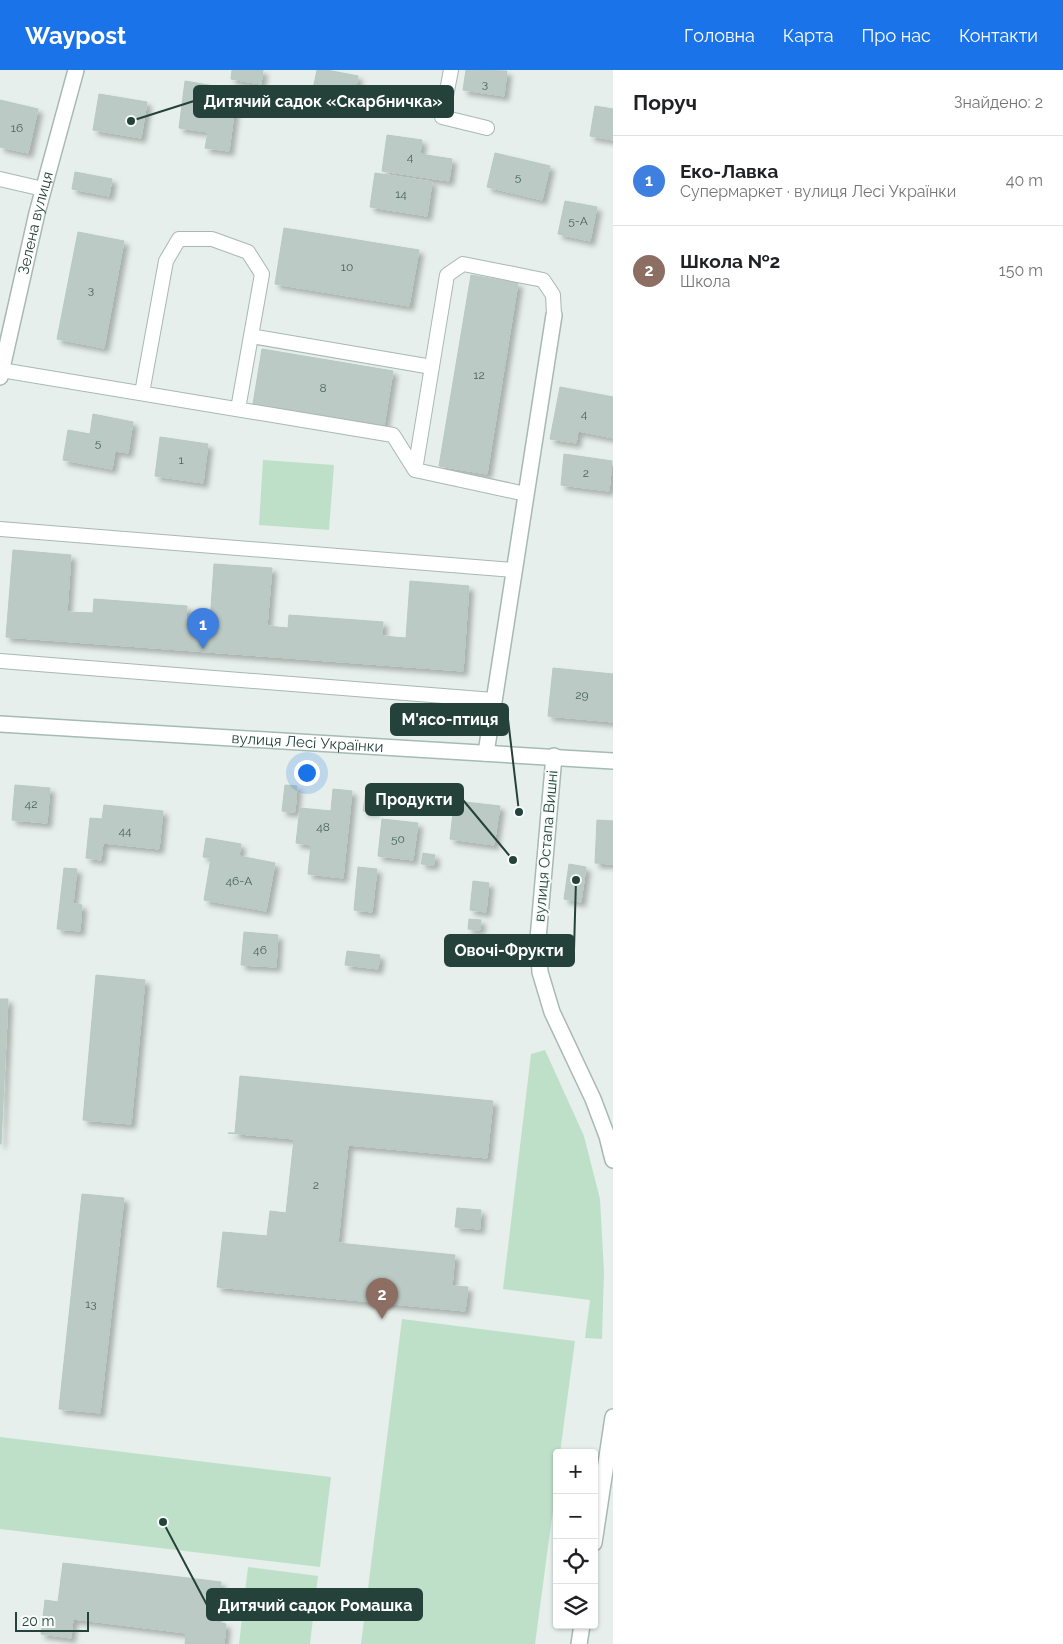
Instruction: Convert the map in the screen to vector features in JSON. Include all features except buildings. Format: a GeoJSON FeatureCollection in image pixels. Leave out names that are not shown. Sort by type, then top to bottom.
{"type":"FeatureCollection","features":[{"type":"Feature","properties":{"kind":"street","name":"Зелена вулиця"},"geometry":{"type":"LineString","coordinates":[[1,374],[43,189],[76,70]]}},
{"type":"Feature","properties":{"kind":"street"},"geometry":{"type":"LineString","coordinates":[[486,753],[554,315]]}},
{"type":"Feature","properties":{"kind":"street","name":"вулиця Лесі Українки"},"geometry":{"type":"LineString","coordinates":[[0,724],[613,761]]}},
{"type":"Feature","properties":{"kind":"street","name":"вулиця Остапа Вишні"},"geometry":{"type":"LineString","coordinates":[[554,756],[538,939],[540,972],[552,1012],[594,1099],[613,1160]]}},
{"type":"Feature","properties":{"kind":"street"},"geometry":{"type":"LineString","coordinates":[[595,1539],[613,1417]]}},
{"type":"Feature","properties":{"kind":"street"},"geometry":{"type":"LineString","coordinates":[[579,1644],[581,1629]]}},
{"type":"Feature","properties":{"kind":"lane"},"geometry":{"type":"LineString","coordinates":[[451,70],[442,117],[487,128]]}},
{"type":"Feature","properties":{"kind":"lane"},"geometry":{"type":"LineString","coordinates":[[0,180],[43,189]]}},
{"type":"Feature","properties":{"kind":"lane"},"geometry":{"type":"LineString","coordinates":[[142,393],[166,262],[179,239],[212,239],[248,252],[262,274],[238,409]]}},
{"type":"Feature","properties":{"kind":"lane"},"geometry":{"type":"LineString","coordinates":[[415,470],[447,275],[463,264],[543,280],[553,295],[554,315]]}},
{"type":"Feature","properties":{"kind":"lane"},"geometry":{"type":"LineString","coordinates":[[251,336],[432,368]]}},
{"type":"Feature","properties":{"kind":"lane"},"geometry":{"type":"LineString","coordinates":[[1,374],[142,393],[393,435],[415,470],[526,494]]}},
{"type":"Feature","properties":{"kind":"lane"},"geometry":{"type":"LineString","coordinates":[[0,529],[514,570]]}},
{"type":"Feature","properties":{"kind":"lane"},"geometry":{"type":"LineString","coordinates":[[0,661],[494,700]]}},
{"type":"Feature","properties":{"kind":"green space"},"geometry":{"type":"Polygon","coordinates":[[[263,460],[334,465],[329,530],[259,525],[263,460]]]}},
{"type":"Feature","properties":{"kind":"green space"},"geometry":{"type":"Polygon","coordinates":[[[545,1050],[584,1136],[600,1199],[604,1272],[602,1339],[585,1338],[590,1300],[503,1289],[531,1054],[545,1050]]]}},
{"type":"Feature","properties":{"kind":"green space"},"geometry":{"type":"Polygon","coordinates":[[[402,1319],[575,1341],[561,1449],[553,1449],[553,1510],[535,1644],[361,1644],[402,1319]]]}},
{"type":"Feature","properties":{"kind":"green space"},"geometry":{"type":"Polygon","coordinates":[[[0,1437],[331,1477],[320,1567],[0,1529],[0,1437]]]}},
{"type":"Feature","properties":{"kind":"green space"},"geometry":{"type":"Polygon","coordinates":[[[248,1567],[318,1576],[310,1644],[239,1644],[248,1567]]]}},
{"type":"Feature","properties":{"kind":"place","name":"Дитячий садок «Скарбничка»"},"geometry":{"type":"Point","coordinates":[131,121]}},
{"type":"Feature","properties":{"kind":"place","name":"Еко-Лавка"},"geometry":{"type":"Point","coordinates":[203,649]}},
{"type":"Feature","properties":{"kind":"place","name":"М'ясо-птиця"},"geometry":{"type":"Point","coordinates":[519,812]}},
{"type":"Feature","properties":{"kind":"place","name":"Продукти"},"geometry":{"type":"Point","coordinates":[513,860]}},
{"type":"Feature","properties":{"kind":"place","name":"Овочі-Фрукти"},"geometry":{"type":"Point","coordinates":[576,880]}},
{"type":"Feature","properties":{"kind":"place","name":"Школа №2"},"geometry":{"type":"Point","coordinates":[382,1319]}},
{"type":"Feature","properties":{"kind":"place","name":"Дитячий садок Ромашка"},"geometry":{"type":"Point","coordinates":[163,1522]}}]}
